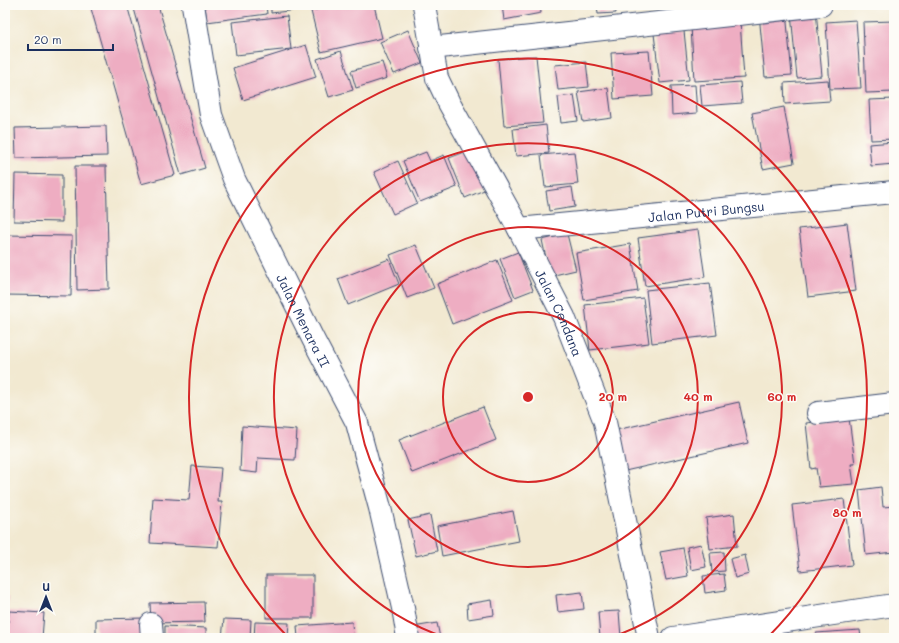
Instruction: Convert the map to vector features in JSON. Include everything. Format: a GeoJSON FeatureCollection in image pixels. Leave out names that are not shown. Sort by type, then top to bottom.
{"type":"FeatureCollection","features":[{"type":"Feature","properties":{"kind":"street","name":"Jalan Menara II"},"geometry":{"type":"LineString","coordinates":[[193,5],[211,115],[234,179],[313,339],[357,423],[380,508],[403,608],[408,638]]}},
{"type":"Feature","properties":{"kind":"street","name":"Jalan Cendana"},"geometry":{"type":"LineString","coordinates":[[424,5],[431,48],[438,78],[449,103],[519,229],[564,317],[605,422],[649,638]]}},
{"type":"Feature","properties":{"kind":"street"},"geometry":{"type":"LineString","coordinates":[[431,48],[821,5]]}},
{"type":"Feature","properties":{"kind":"street","name":"Jalan Putri Bungsu"},"geometry":{"type":"LineString","coordinates":[[519,229],[894,192]]}},
{"type":"Feature","properties":{"kind":"street"},"geometry":{"type":"LineString","coordinates":[[818,413],[894,404]]}},
{"type":"Feature","properties":{"kind":"street"},"geometry":{"type":"LineString","coordinates":[[673,638],[894,605]]}},
{"type":"Feature","properties":{"kind":"building"},"geometry":{"type":"Polygon","coordinates":[[[90,5],[127,5],[175,175],[141,184],[90,5]]]}},
{"type":"Feature","properties":{"kind":"building"},"geometry":{"type":"Polygon","coordinates":[[[133,5],[158,5],[205,168],[181,175],[133,5]]]}},
{"type":"Feature","properties":{"kind":"building"},"geometry":{"type":"Polygon","coordinates":[[[205,5],[266,5],[267,14],[207,22],[205,5]]]}},
{"type":"Feature","properties":{"kind":"building"},"geometry":{"type":"Polygon","coordinates":[[[271,5],[305,5],[306,9],[271,13],[271,5]]]}},
{"type":"Feature","properties":{"kind":"building"},"geometry":{"type":"Polygon","coordinates":[[[338,5],[374,5],[382,38],[321,52],[311,11],[338,5]]]}},
{"type":"Feature","properties":{"kind":"building"},"geometry":{"type":"Polygon","coordinates":[[[502,5],[540,5],[541,13],[504,20],[502,5]]]}},
{"type":"Feature","properties":{"kind":"building"},"geometry":{"type":"Polygon","coordinates":[[[597,5],[615,5],[616,13],[598,14],[597,5]]]}},
{"type":"Feature","properties":{"kind":"building"},"geometry":{"type":"Polygon","coordinates":[[[816,10],[822,76],[797,78],[791,13],[816,10]]]}},
{"type":"Feature","properties":{"kind":"building"},"geometry":{"type":"Polygon","coordinates":[[[786,12],[792,75],[765,77],[759,14],[786,12]]]}},
{"type":"Feature","properties":{"kind":"building"},"geometry":{"type":"Polygon","coordinates":[[[287,16],[291,49],[236,55],[232,22],[287,16]]]}},
{"type":"Feature","properties":{"kind":"building"},"geometry":{"type":"Polygon","coordinates":[[[856,20],[861,88],[830,89],[826,22],[856,20]]]}},
{"type":"Feature","properties":{"kind":"building"},"geometry":{"type":"Polygon","coordinates":[[[740,21],[744,78],[694,81],[691,25],[740,21]]]}},
{"type":"Feature","properties":{"kind":"building"},"geometry":{"type":"Polygon","coordinates":[[[894,21],[894,92],[866,93],[863,22],[894,21]]]}},
{"type":"Feature","properties":{"kind":"building"},"geometry":{"type":"Polygon","coordinates":[[[408,30],[422,63],[394,74],[380,42],[408,30]]]}},
{"type":"Feature","properties":{"kind":"building"},"geometry":{"type":"Polygon","coordinates":[[[684,31],[689,80],[660,83],[654,34],[684,31]]]}},
{"type":"Feature","properties":{"kind":"building"},"geometry":{"type":"Polygon","coordinates":[[[306,45],[316,77],[243,100],[233,68],[306,45]]]}},
{"type":"Feature","properties":{"kind":"building"},"geometry":{"type":"Polygon","coordinates":[[[341,51],[353,90],[329,97],[317,59],[341,51]]]}},
{"type":"Feature","properties":{"kind":"building"},"geometry":{"type":"Polygon","coordinates":[[[649,51],[653,96],[614,99],[611,53],[649,51]]]}},
{"type":"Feature","properties":{"kind":"building"},"geometry":{"type":"Polygon","coordinates":[[[536,56],[543,123],[504,126],[498,59],[536,56]]]}},
{"type":"Feature","properties":{"kind":"building"},"geometry":{"type":"Polygon","coordinates":[[[382,62],[387,78],[356,88],[351,71],[382,62]]]}},
{"type":"Feature","properties":{"kind":"building"},"geometry":{"type":"Polygon","coordinates":[[[586,62],[589,87],[558,90],[555,65],[586,62]]]}},
{"type":"Feature","properties":{"kind":"building"},"geometry":{"type":"Polygon","coordinates":[[[828,80],[830,101],[785,104],[784,83],[828,80]]]}},
{"type":"Feature","properties":{"kind":"building"},"geometry":{"type":"Polygon","coordinates":[[[740,82],[742,103],[702,106],[700,85],[740,82]]]}},
{"type":"Feature","properties":{"kind":"building"},"geometry":{"type":"Polygon","coordinates":[[[695,85],[697,113],[672,115],[671,86],[695,85]]]}},
{"type":"Feature","properties":{"kind":"building"},"geometry":{"type":"Polygon","coordinates":[[[608,88],[612,118],[583,122],[578,92],[608,88]]]}},
{"type":"Feature","properties":{"kind":"building"},"geometry":{"type":"Polygon","coordinates":[[[574,95],[578,121],[561,123],[558,97],[574,95]]]}},
{"type":"Feature","properties":{"kind":"building"},"geometry":{"type":"Polygon","coordinates":[[[894,99],[894,139],[871,140],[869,100],[894,99]]]}},
{"type":"Feature","properties":{"kind":"building"},"geometry":{"type":"Polygon","coordinates":[[[784,107],[794,163],[763,169],[752,113],[784,107]]]}},
{"type":"Feature","properties":{"kind":"building"},"geometry":{"type":"Polygon","coordinates":[[[546,125],[549,153],[516,156],[513,129],[546,125]]]}},
{"type":"Feature","properties":{"kind":"building"},"geometry":{"type":"Polygon","coordinates":[[[106,126],[107,156],[16,158],[15,128],[106,126]]]}},
{"type":"Feature","properties":{"kind":"building"},"geometry":{"type":"Polygon","coordinates":[[[894,142],[894,164],[871,166],[869,144],[894,142]]]}},
{"type":"Feature","properties":{"kind":"building"},"geometry":{"type":"Polygon","coordinates":[[[473,149],[489,188],[465,198],[449,158],[473,149]]]}},
{"type":"Feature","properties":{"kind":"building"},"geometry":{"type":"Polygon","coordinates":[[[426,152],[430,161],[444,155],[457,187],[420,202],[403,161],[426,152]]]}},
{"type":"Feature","properties":{"kind":"building"},"geometry":{"type":"Polygon","coordinates":[[[574,152],[578,184],[545,187],[541,155],[574,152]]]}},
{"type":"Feature","properties":{"kind":"building"},"geometry":{"type":"Polygon","coordinates":[[[398,161],[417,203],[393,214],[374,172],[398,161]]]}},
{"type":"Feature","properties":{"kind":"building"},"geometry":{"type":"Polygon","coordinates":[[[75,166],[106,166],[109,289],[77,290],[75,166]]]}},
{"type":"Feature","properties":{"kind":"building"},"geometry":{"type":"Polygon","coordinates":[[[15,174],[62,175],[62,222],[14,221],[15,174]]]}},
{"type":"Feature","properties":{"kind":"building"},"geometry":{"type":"Polygon","coordinates":[[[572,187],[575,207],[549,211],[546,191],[572,187]]]}},
{"type":"Feature","properties":{"kind":"building"},"geometry":{"type":"Polygon","coordinates":[[[847,223],[856,291],[808,297],[799,229],[847,223]]]}},
{"type":"Feature","properties":{"kind":"building"},"geometry":{"type":"Polygon","coordinates":[[[698,230],[705,277],[645,286],[638,238],[698,230]]]}},
{"type":"Feature","properties":{"kind":"building"},"geometry":{"type":"Polygon","coordinates":[[[567,234],[576,270],[550,276],[542,240],[567,234]]]}},
{"type":"Feature","properties":{"kind":"building"},"geometry":{"type":"Polygon","coordinates":[[[5,235],[72,236],[71,296],[5,295],[5,235]]]}},
{"type":"Feature","properties":{"kind":"building"},"geometry":{"type":"Polygon","coordinates":[[[630,244],[638,291],[584,300],[576,253],[630,244]]]}},
{"type":"Feature","properties":{"kind":"building"},"geometry":{"type":"Polygon","coordinates":[[[416,245],[434,288],[407,298],[390,255],[416,245]]]}},
{"type":"Feature","properties":{"kind":"building"},"geometry":{"type":"Polygon","coordinates":[[[518,252],[533,290],[515,297],[500,259],[518,252]]]}},
{"type":"Feature","properties":{"kind":"building"},"geometry":{"type":"Polygon","coordinates":[[[389,259],[399,284],[348,305],[338,279],[389,259]]]}},
{"type":"Feature","properties":{"kind":"building"},"geometry":{"type":"Polygon","coordinates":[[[497,260],[513,300],[452,324],[437,284],[497,260]]]}},
{"type":"Feature","properties":{"kind":"building"},"geometry":{"type":"Polygon","coordinates":[[[710,283],[717,335],[652,343],[646,290],[710,283]]]}},
{"type":"Feature","properties":{"kind":"building"},"geometry":{"type":"Polygon","coordinates":[[[643,298],[649,343],[590,350],[585,305],[643,298]]]}},
{"type":"Feature","properties":{"kind":"building"},"geometry":{"type":"Polygon","coordinates":[[[892,307],[894,307],[894,317],[893,317],[892,307]]]}},
{"type":"Feature","properties":{"kind":"building"},"geometry":{"type":"Polygon","coordinates":[[[739,402],[748,443],[625,471],[616,430],[739,402]]]}},
{"type":"Feature","properties":{"kind":"building"},"geometry":{"type":"Polygon","coordinates":[[[483,407],[496,440],[412,473],[399,440],[483,407]]]}},
{"type":"Feature","properties":{"kind":"building"},"geometry":{"type":"Polygon","coordinates":[[[849,418],[855,464],[851,464],[854,484],[819,487],[816,468],[811,469],[806,423],[849,418]]]}},
{"type":"Feature","properties":{"kind":"building"},"geometry":{"type":"Polygon","coordinates":[[[242,426],[297,430],[295,460],[258,458],[257,473],[240,471],[242,426]]]}},
{"type":"Feature","properties":{"kind":"building"},"geometry":{"type":"Polygon","coordinates":[[[192,466],[221,468],[218,502],[222,502],[218,547],[150,543],[153,498],[189,500],[192,466]]]}},
{"type":"Feature","properties":{"kind":"building"},"geometry":{"type":"Polygon","coordinates":[[[881,487],[883,507],[894,506],[894,552],[866,555],[859,490],[881,487]]]}},
{"type":"Feature","properties":{"kind":"building"},"geometry":{"type":"Polygon","coordinates":[[[844,499],[852,565],[800,571],[792,505],[844,499]]]}},
{"type":"Feature","properties":{"kind":"building"},"geometry":{"type":"Polygon","coordinates":[[[513,511],[519,541],[442,556],[437,526],[513,511]]]}},
{"type":"Feature","properties":{"kind":"building"},"geometry":{"type":"Polygon","coordinates":[[[734,514],[737,546],[710,549],[706,518],[734,514]]]}},
{"type":"Feature","properties":{"kind":"building"},"geometry":{"type":"Polygon","coordinates":[[[430,515],[437,551],[416,556],[408,520],[430,515]]]}},
{"type":"Feature","properties":{"kind":"building"},"geometry":{"type":"Polygon","coordinates":[[[701,544],[706,567],[691,570],[687,547],[701,544]]]}},
{"type":"Feature","properties":{"kind":"building"},"geometry":{"type":"Polygon","coordinates":[[[683,548],[688,576],[666,580],[660,552],[683,548]]]}},
{"type":"Feature","properties":{"kind":"building"},"geometry":{"type":"Polygon","coordinates":[[[724,552],[725,571],[712,572],[710,553],[724,552]]]}},
{"type":"Feature","properties":{"kind":"building"},"geometry":{"type":"Polygon","coordinates":[[[745,555],[749,574],[735,578],[730,559],[745,555]]]}},
{"type":"Feature","properties":{"kind":"building"},"geometry":{"type":"Polygon","coordinates":[[[724,574],[726,590],[705,593],[703,576],[724,574]]]}},
{"type":"Feature","properties":{"kind":"building"},"geometry":{"type":"Polygon","coordinates":[[[266,575],[313,575],[313,618],[266,618],[266,575]]]}},
{"type":"Feature","properties":{"kind":"building"},"geometry":{"type":"Polygon","coordinates":[[[582,592],[584,609],[558,612],[556,595],[582,592]]]}},
{"type":"Feature","properties":{"kind":"building"},"geometry":{"type":"Polygon","coordinates":[[[5,597],[8,597],[6,621],[5,621],[5,597]]]}},
{"type":"Feature","properties":{"kind":"building"},"geometry":{"type":"Polygon","coordinates":[[[492,600],[494,615],[468,619],[467,604],[492,600]]]}},
{"type":"Feature","properties":{"kind":"building"},"geometry":{"type":"Polygon","coordinates":[[[204,602],[205,622],[151,623],[150,603],[204,602]]]}},
{"type":"Feature","properties":{"kind":"building"},"geometry":{"type":"Polygon","coordinates":[[[9,611],[44,613],[42,638],[7,638],[9,611]]]}},
{"type":"Feature","properties":{"kind":"building"},"geometry":{"type":"Polygon","coordinates":[[[619,611],[621,638],[600,638],[598,612],[619,611]]]}},
{"type":"Feature","properties":{"kind":"building"},"geometry":{"type":"Polygon","coordinates":[[[145,618],[146,638],[96,638],[96,619],[145,618]]]}},
{"type":"Feature","properties":{"kind":"building"},"geometry":{"type":"Polygon","coordinates":[[[224,619],[251,620],[250,638],[222,638],[224,619]]]}},
{"type":"Feature","properties":{"kind":"building"},"geometry":{"type":"Polygon","coordinates":[[[255,622],[289,623],[288,638],[254,638],[255,622]]]}},
{"type":"Feature","properties":{"kind":"building"},"geometry":{"type":"Polygon","coordinates":[[[352,622],[353,638],[298,638],[297,626],[352,622]]]}},
{"type":"Feature","properties":{"kind":"building"},"geometry":{"type":"Polygon","coordinates":[[[437,623],[440,638],[415,638],[413,627],[437,623]]]}},
{"type":"Feature","properties":{"kind":"building"},"geometry":{"type":"Polygon","coordinates":[[[165,626],[206,628],[206,638],[165,638],[165,626]]]}},
{"type":"Feature","properties":{"kind":"building"},"geometry":{"type":"Polygon","coordinates":[[[860,630],[861,638],[816,638],[816,633],[860,630]]]}}]}
